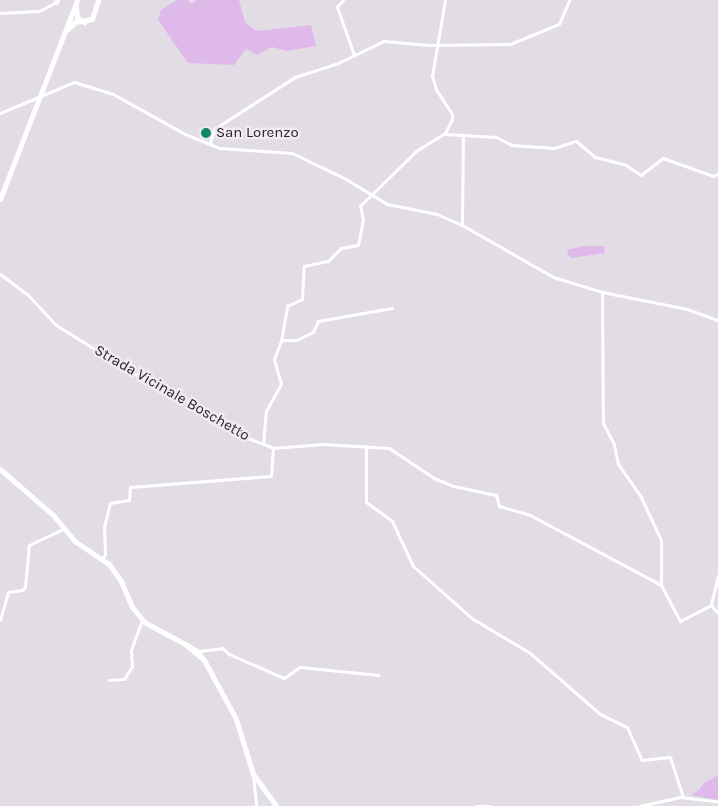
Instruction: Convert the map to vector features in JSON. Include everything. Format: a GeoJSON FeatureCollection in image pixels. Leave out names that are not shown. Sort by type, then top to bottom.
{"type":"FeatureCollection","features":[{"type":"Feature","properties":{"kind":"main road"},"geometry":{"type":"LineString","coordinates":[[77,0],[75,13],[85,22]]}},
{"type":"Feature","properties":{"kind":"main road"},"geometry":{"type":"LineString","coordinates":[[0,199],[77,0]]}},
{"type":"Feature","properties":{"kind":"main road"},"geometry":{"type":"LineString","coordinates":[[62,37],[71,24],[85,22],[94,16],[98,0]]}},
{"type":"Feature","properties":{"kind":"main road"},"geometry":{"type":"LineString","coordinates":[[0,469],[53,515],[76,542],[102,559],[118,576],[139,617],[185,644],[211,671],[236,719],[253,774],[276,806]]}},
{"type":"Feature","properties":{"kind":"street"},"geometry":{"type":"LineString","coordinates":[[343,0],[337,6],[354,55]]}},
{"type":"Feature","properties":{"kind":"street"},"geometry":{"type":"LineString","coordinates":[[263,444],[266,411],[281,384],[274,360],[282,340],[287,306],[302,299],[304,266],[328,261],[341,248],[358,245],[363,220],[360,206],[416,151],[444,134],[452,116],[434,84],[436,43],[445,0]]}},
{"type":"Feature","properties":{"kind":"street"},"geometry":{"type":"LineString","coordinates":[[210,144],[214,130],[291,80],[384,41],[508,44],[559,24],[568,0]]}},
{"type":"Feature","properties":{"kind":"street"},"geometry":{"type":"LineString","coordinates":[[0,13],[40,11],[57,1]]}},
{"type":"Feature","properties":{"kind":"street"},"geometry":{"type":"LineString","coordinates":[[0,113],[42,92],[74,82],[113,94],[185,134],[222,149],[292,153],[387,204],[437,214],[462,225],[553,277],[602,292],[687,309],[718,320]]}},
{"type":"Feature","properties":{"kind":"street"},"geometry":{"type":"LineString","coordinates":[[444,134],[496,137],[507,144],[554,148],[576,141],[595,157],[624,164],[641,175],[663,158],[713,176],[718,174]]}},
{"type":"Feature","properties":{"kind":"street"},"geometry":{"type":"LineString","coordinates":[[462,225],[463,136]]}},
{"type":"Feature","properties":{"kind":"street","name":"Strada Vicinale Boschetto"},"geometry":{"type":"LineString","coordinates":[[0,274],[28,296],[56,325],[138,376],[215,416],[240,434],[273,448],[323,444],[389,448],[434,478],[453,486],[496,495],[499,506],[530,515],[660,585]]}},
{"type":"Feature","properties":{"kind":"street"},"geometry":{"type":"LineString","coordinates":[[602,292],[603,423],[614,445],[618,464],[640,495],[661,540],[660,585],[680,621],[711,605]]}},
{"type":"Feature","properties":{"kind":"street"},"geometry":{"type":"LineString","coordinates":[[282,340],[296,340],[313,332],[318,321],[392,308]]}},
{"type":"Feature","properties":{"kind":"street"},"geometry":{"type":"LineString","coordinates":[[366,446],[366,502],[392,522],[413,566],[472,619],[530,653],[602,716],[627,727],[642,760],[670,758],[682,797]]}},
{"type":"Feature","properties":{"kind":"street"},"geometry":{"type":"LineString","coordinates":[[102,559],[105,554],[104,527],[110,503],[130,500],[130,487],[271,476],[273,448]]}},
{"type":"Feature","properties":{"kind":"street"},"geometry":{"type":"LineString","coordinates":[[0,620],[8,592],[24,587],[29,545],[64,529]]}},
{"type":"Feature","properties":{"kind":"street"},"geometry":{"type":"LineString","coordinates":[[718,576],[712,594],[711,605],[718,613]]}},
{"type":"Feature","properties":{"kind":"street"},"geometry":{"type":"LineString","coordinates":[[712,594],[718,595]]}},
{"type":"Feature","properties":{"kind":"street"},"geometry":{"type":"LineString","coordinates":[[109,680],[124,679],[132,666],[131,650],[141,623]]}},
{"type":"Feature","properties":{"kind":"street"},"geometry":{"type":"LineString","coordinates":[[185,644],[199,651],[211,671]]}},
{"type":"Feature","properties":{"kind":"street"},"geometry":{"type":"LineString","coordinates":[[199,651],[222,648],[260,670],[284,678],[300,667],[380,675]]}},
{"type":"Feature","properties":{"kind":"street"},"geometry":{"type":"LineString","coordinates":[[253,774],[256,806]]}},
{"type":"Feature","properties":{"kind":"street"},"geometry":{"type":"LineString","coordinates":[[640,806],[682,797],[718,802]]}},
{"type":"Feature","properties":{"kind":"street"},"geometry":{"type":"LineString","coordinates":[[476,806],[490,806]]}},
{"type":"Feature","properties":{"kind":"shaded area"},"geometry":{"type":"Polygon","coordinates":[[[177,0],[188,0],[191,4],[197,0],[239,0],[245,22],[256,31],[311,25],[316,46],[287,51],[272,47],[257,55],[246,49],[234,65],[188,63],[158,20],[161,10],[177,0]]]}},
{"type":"Feature","properties":{"kind":"shaded area"},"geometry":{"type":"Polygon","coordinates":[[[583,246],[604,246],[605,253],[571,258],[568,254],[567,250],[583,246]]]}},
{"type":"Feature","properties":{"kind":"shaded area"},"geometry":{"type":"Polygon","coordinates":[[[718,775],[718,800],[691,795],[699,790],[704,783],[718,775]]]}},
{"type":"Feature","properties":{"kind":"place","name":"San Lorenzo"},"geometry":{"type":"Point","coordinates":[206,133]}}]}
